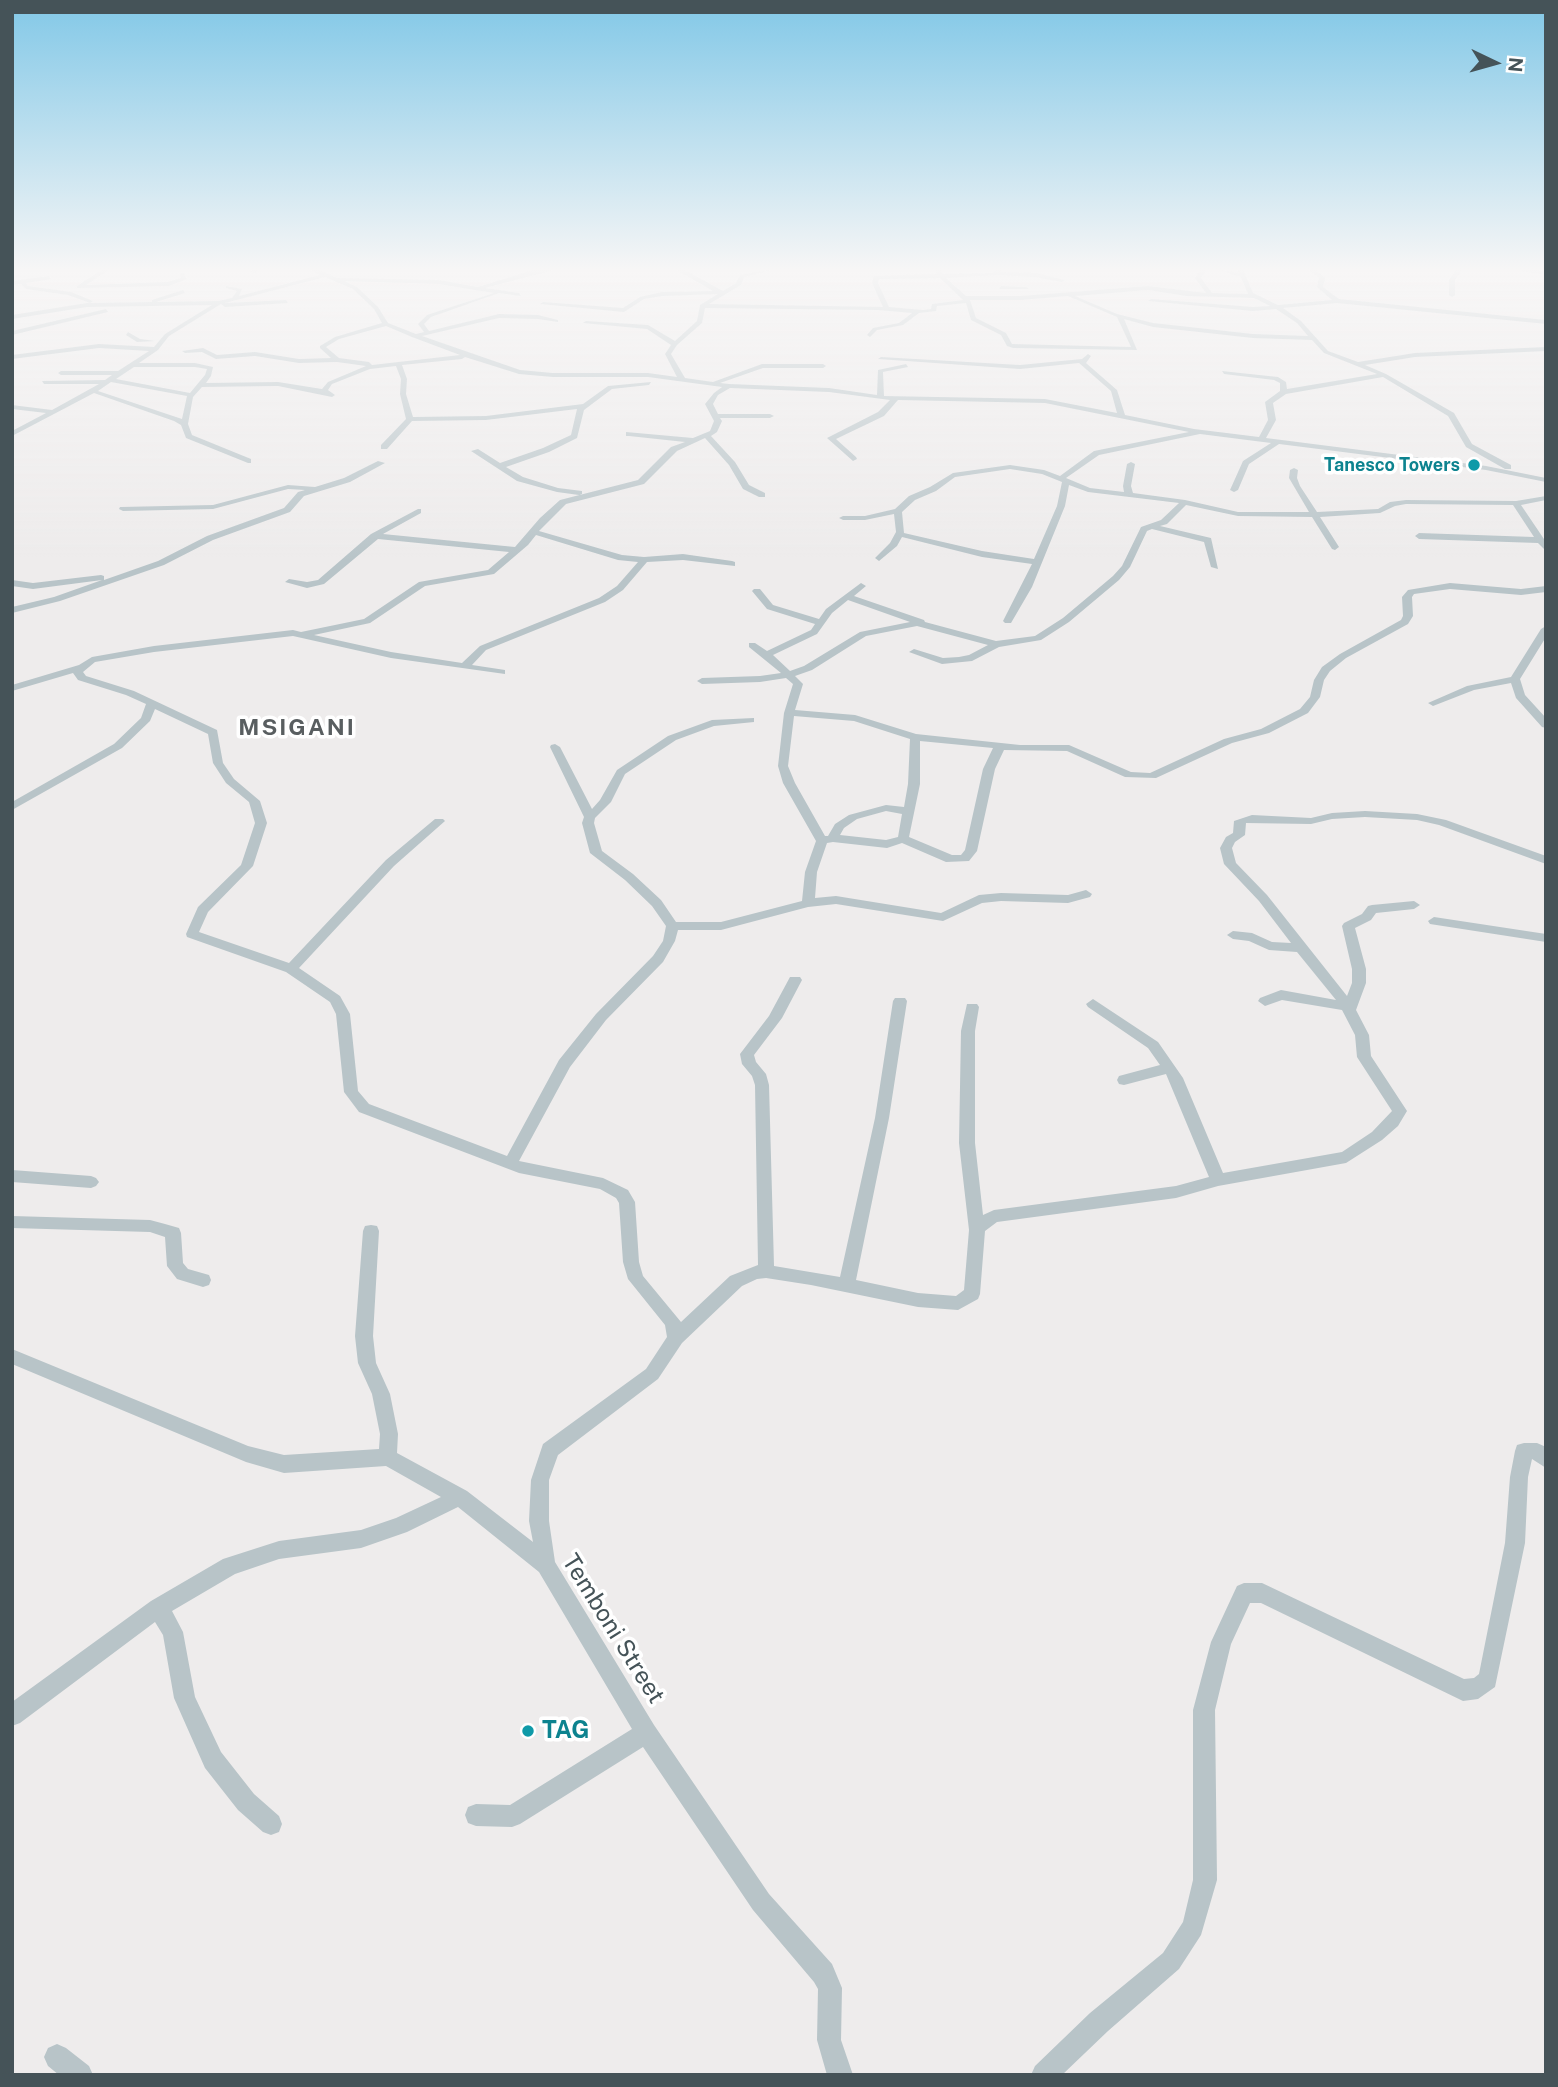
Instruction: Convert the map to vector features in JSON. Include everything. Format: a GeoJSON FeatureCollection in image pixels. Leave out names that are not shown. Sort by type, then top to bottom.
{"type":"FeatureCollection","features":[{"type":"Feature","properties":{"kind":"street"},"geometry":{"type":"LineString","coordinates":[[12,434],[93,391],[132,366]]}},
{"type":"Feature","properties":{"kind":"street"},"geometry":{"type":"LineString","coordinates":[[202,366],[211,368],[191,395],[184,424],[189,436],[248,461]]}},
{"type":"Feature","properties":{"kind":"street"},"geometry":{"type":"LineString","coordinates":[[201,385],[278,384],[329,394],[326,386],[335,380],[373,366]]}},
{"type":"Feature","properties":{"kind":"street"},"geometry":{"type":"LineString","coordinates":[[399,366],[404,379],[404,401],[410,419]]}},
{"type":"Feature","properties":{"kind":"street"},"geometry":{"type":"LineString","coordinates":[[497,366],[535,374],[623,374],[729,386],[829,390],[895,399],[1012,398],[1068,404],[1202,432],[1546,480]]}},
{"type":"Feature","properties":{"kind":"street"},"geometry":{"type":"LineString","coordinates":[[674,366],[682,379]]}},
{"type":"Feature","properties":{"kind":"street"},"geometry":{"type":"LineString","coordinates":[[711,384],[755,368],[809,366]]}},
{"type":"Feature","properties":{"kind":"street"},"geometry":{"type":"LineString","coordinates":[[881,398],[880,371],[903,366]]}},
{"type":"Feature","properties":{"kind":"street"},"geometry":{"type":"LineString","coordinates":[[1087,366],[1114,390],[1121,415]]}},
{"type":"Feature","properties":{"kind":"street"},"geometry":{"type":"LineString","coordinates":[[1361,366],[1384,375],[1451,415],[1469,445],[1521,475]]}},
{"type":"Feature","properties":{"kind":"street"},"geometry":{"type":"LineString","coordinates":[[1224,372],[1276,378],[1286,387],[1284,392]]}},
{"type":"Feature","properties":{"kind":"street"},"geometry":{"type":"LineString","coordinates":[[61,373],[121,373]]}},
{"type":"Feature","properties":{"kind":"street"},"geometry":{"type":"LineString","coordinates":[[1261,440],[1272,420],[1269,402],[1284,392],[1384,375]]}},
{"type":"Feature","properties":{"kind":"street"},"geometry":{"type":"LineString","coordinates":[[44,382],[60,384],[110,380],[191,395]]}},
{"type":"Feature","properties":{"kind":"street"},"geometry":{"type":"LineString","coordinates":[[500,466],[546,450],[574,436],[581,409],[610,387],[649,383]]}},
{"type":"Feature","properties":{"kind":"street"},"geometry":{"type":"LineString","coordinates":[[299,635],[367,621],[422,584],[491,572],[563,502],[640,482],[652,473],[662,457],[693,440],[708,436],[717,426],[716,416],[710,410],[709,404],[716,394],[729,386]]}},
{"type":"Feature","properties":{"kind":"street"},"geometry":{"type":"LineString","coordinates":[[93,391],[184,424]]}},
{"type":"Feature","properties":{"kind":"street"},"geometry":{"type":"LineString","coordinates":[[853,458],[831,438],[881,414],[895,399]]}},
{"type":"Feature","properties":{"kind":"street"},"geometry":{"type":"LineString","coordinates":[[384,447],[410,419],[486,418],[585,406]]}},
{"type":"Feature","properties":{"kind":"street"},"geometry":{"type":"LineString","coordinates":[[12,407],[54,412]]}},
{"type":"Feature","properties":{"kind":"street"},"geometry":{"type":"LineString","coordinates":[[716,416],[770,415]]}},
{"type":"Feature","properties":{"kind":"street"},"geometry":{"type":"LineString","coordinates":[[1007,621],[1061,506],[1063,480],[1097,453],[1131,449],[1202,432]]}},
{"type":"Feature","properties":{"kind":"street"},"geometry":{"type":"LineString","coordinates":[[629,434],[693,440]]}},
{"type":"Feature","properties":{"kind":"street"},"geometry":{"type":"LineString","coordinates":[[708,436],[732,464],[743,484],[762,495]]}},
{"type":"Feature","properties":{"kind":"street"},"geometry":{"type":"LineString","coordinates":[[1234,489],[1246,463],[1278,442]]}},
{"type":"Feature","properties":{"kind":"street"},"geometry":{"type":"LineString","coordinates":[[475,451],[520,479],[565,492],[598,492]]}},
{"type":"Feature","properties":{"kind":"street"},"geometry":{"type":"LineString","coordinates":[[12,610],[57,599],[161,563],[210,538],[287,510],[294,505],[298,496],[314,488],[347,480],[381,463]]}},
{"type":"Feature","properties":{"kind":"street"},"geometry":{"type":"LineString","coordinates":[[1129,494],[1127,486],[1131,464]]}},
{"type":"Feature","properties":{"kind":"street"},"geometry":{"type":"LineString","coordinates":[[843,518],[865,518],[898,510],[912,498],[953,475],[1020,467],[1088,490],[1185,502],[1238,514],[1380,511],[1406,502],[1516,503],[1546,498]]}},
{"type":"Feature","properties":{"kind":"street"},"geometry":{"type":"LineString","coordinates":[[1294,470],[1296,485],[1317,514],[1335,547]]}},
{"type":"Feature","properties":{"kind":"street"},"geometry":{"type":"LineString","coordinates":[[123,509],[213,508],[288,487],[314,488]]}},
{"type":"Feature","properties":{"kind":"street"},"geometry":{"type":"LineString","coordinates":[[914,652],[942,661],[959,660],[972,658],[996,645],[1038,638],[1066,621],[1116,578],[1126,567],[1144,529],[1164,522],[1185,502]]}},
{"type":"Feature","properties":{"kind":"street"},"geometry":{"type":"LineString","coordinates":[[1516,503],[1518,510],[1546,548]]}},
{"type":"Feature","properties":{"kind":"street"},"geometry":{"type":"LineString","coordinates":[[879,558],[894,544],[899,534],[898,510]]}},
{"type":"Feature","properties":{"kind":"street"},"geometry":{"type":"LineString","coordinates":[[289,582],[307,585],[321,582],[374,536],[418,511]]}},
{"type":"Feature","properties":{"kind":"street"},"geometry":{"type":"LineString","coordinates":[[1148,527],[1208,540],[1215,567]]}},
{"type":"Feature","properties":{"kind":"street"},"geometry":{"type":"LineString","coordinates":[[535,532],[606,554],[644,560],[682,557],[733,564]]}},
{"type":"Feature","properties":{"kind":"street"},"geometry":{"type":"LineString","coordinates":[[899,534],[982,554],[1037,562]]}},
{"type":"Feature","properties":{"kind":"street"},"geometry":{"type":"LineString","coordinates":[[374,536],[472,548],[516,550]]}},
{"type":"Feature","properties":{"kind":"street"},"geometry":{"type":"LineString","coordinates":[[1419,536],[1539,540]]}},
{"type":"Feature","properties":{"kind":"street"},"geometry":{"type":"LineString","coordinates":[[465,666],[483,648],[601,600],[620,588],[644,560]]}},
{"type":"Feature","properties":{"kind":"street"},"geometry":{"type":"LineString","coordinates":[[12,583],[33,586],[88,578],[112,578]]}},
{"type":"Feature","properties":{"kind":"street"},"geometry":{"type":"LineString","coordinates":[[766,655],[814,632],[846,597],[861,586]]}},
{"type":"Feature","properties":{"kind":"street"},"geometry":{"type":"LineString","coordinates":[[789,713],[855,718],[915,737],[1000,746],[1069,748],[1129,775],[1152,776],[1228,741],[1265,731],[1304,711],[1315,697],[1319,680],[1326,669],[1343,656],[1405,622],[1408,616],[1407,597],[1411,592],[1450,586],[1521,592],[1546,589]]}},
{"type":"Feature","properties":{"kind":"street"},"geometry":{"type":"LineString","coordinates":[[757,591],[770,607],[821,623]]}},
{"type":"Feature","properties":{"kind":"street"},"geometry":{"type":"LineString","coordinates":[[846,597],[996,645]]}},
{"type":"Feature","properties":{"kind":"street"},"geometry":{"type":"LineString","coordinates":[[702,681],[760,679],[790,674],[808,668],[863,634],[922,623]]}},
{"type":"Feature","properties":{"kind":"street"},"geometry":{"type":"LineString","coordinates":[[1433,703],[1471,688],[1515,679],[1544,633]]}},
{"type":"Feature","properties":{"kind":"street"},"geometry":{"type":"LineString","coordinates":[[12,688],[79,668],[92,660],[154,649],[281,634],[501,672]]}},
{"type":"Feature","properties":{"kind":"street"},"geometry":{"type":"LineString","coordinates":[[752,645],[790,674],[799,689],[789,713],[783,766],[789,783],[827,839]]}},
{"type":"Feature","properties":{"kind":"street"},"geometry":{"type":"LineString","coordinates":[[79,668],[77,676],[130,693],[213,732],[218,763],[230,781],[246,792],[260,812],[261,823],[247,866],[202,910],[192,934],[291,970],[335,999],[343,1014],[351,1092],[364,1108],[524,1169],[603,1184],[622,1194],[627,1202],[631,1262],[636,1279],[673,1322],[676,1338]]}},
{"type":"Feature","properties":{"kind":"street"},"geometry":{"type":"LineString","coordinates":[[1515,679],[1520,696],[1546,725]]}},
{"type":"Feature","properties":{"kind":"street"},"geometry":{"type":"LineString","coordinates":[[12,807],[118,746],[146,719],[151,705]]}},
{"type":"Feature","properties":{"kind":"street"},"geometry":{"type":"LineString","coordinates":[[510,1164],[564,1064],[601,1017],[658,959],[669,941],[672,926],[657,903],[629,877],[596,853],[588,823],[590,817],[609,796],[621,772],[672,738],[712,723],[750,720]]}},
{"type":"Feature","properties":{"kind":"street"},"geometry":{"type":"LineString","coordinates":[[903,839],[909,811],[915,737]]}},
{"type":"Feature","properties":{"kind":"street"},"geometry":{"type":"LineString","coordinates":[[827,839],[887,844],[903,839],[950,859],[965,858],[971,851],[989,769],[1000,746]]}},
{"type":"Feature","properties":{"kind":"street"},"geometry":{"type":"LineString","coordinates":[[555,747],[581,794],[590,817]]}},
{"type":"Feature","properties":{"kind":"street"},"geometry":{"type":"LineString","coordinates":[[808,903],[811,872],[827,839],[839,825],[853,817],[886,808],[909,811]]}},
{"type":"Feature","properties":{"kind":"street"},"geometry":{"type":"LineString","coordinates":[[977,1230],[994,1216],[1176,1192],[1218,1180],[1346,1157],[1393,1122],[1399,1107],[1364,1057],[1362,1035],[1349,1007],[1263,898],[1230,864],[1226,848],[1230,840],[1239,835],[1240,821],[1247,818],[1311,821],[1356,814],[1417,817],[1442,822],[1546,860]]}},
{"type":"Feature","properties":{"kind":"street"},"geometry":{"type":"LineString","coordinates":[[291,970],[390,863],[439,821]]}},
{"type":"Feature","properties":{"kind":"street"},"geometry":{"type":"LineString","coordinates":[[672,926],[721,926],[808,903],[836,900],[943,917],[979,899],[1068,899],[1086,894]]}},
{"type":"Feature","properties":{"kind":"street"},"geometry":{"type":"LineString","coordinates":[[1349,1007],[1359,983],[1359,969],[1348,926],[1367,917],[1371,909],[1414,905]]}},
{"type":"Feature","properties":{"kind":"street"},"geometry":{"type":"LineString","coordinates":[[1434,921],[1546,938]]}},
{"type":"Feature","properties":{"kind":"street"},"geometry":{"type":"LineString","coordinates":[[1233,934],[1252,937],[1269,946],[1301,948]]}},
{"type":"Feature","properties":{"kind":"street"},"geometry":{"type":"LineString","coordinates":[[766,1271],[762,1085],[759,1074],[749,1065],[747,1054],[775,1018],[795,980]]}},
{"type":"Feature","properties":{"kind":"street"},"geometry":{"type":"LineString","coordinates":[[1265,1001],[1281,995],[1318,999],[1349,1007]]}},
{"type":"Feature","properties":{"kind":"street"},"geometry":{"type":"LineString","coordinates":[[847,1285],[882,1118],[900,1001]]}},
{"type":"Feature","properties":{"kind":"street"},"geometry":{"type":"LineString","coordinates":[[1093,1004],[1153,1045],[1169,1068],[1218,1180]]}},
{"type":"Feature","properties":{"kind":"street"},"geometry":{"type":"LineString","coordinates":[[546,1565],[540,1521],[540,1480],[550,1450],[652,1374],[676,1338],[736,1282],[755,1272],[766,1271],[918,1300],[958,1303],[972,1294],[977,1230],[967,1143],[968,1031],[972,1007]]}},
{"type":"Feature","properties":{"kind":"street"},"geometry":{"type":"LineString","coordinates":[[1124,1080],[1169,1068]]}},
{"type":"Feature","properties":{"kind":"street"},"geometry":{"type":"LineString","coordinates":[[12,1176],[91,1182]]}},
{"type":"Feature","properties":{"kind":"street"},"geometry":{"type":"LineString","coordinates":[[12,1222],[150,1226],[165,1230],[173,1233],[175,1266],[183,1273],[203,1280]]}},
{"type":"Feature","properties":{"kind":"street"},"geometry":{"type":"LineString","coordinates":[[12,1356],[246,1454],[284,1464],[388,1457],[390,1434],[382,1394],[368,1363],[364,1336],[371,1231]]}},
{"type":"Feature","properties":{"kind":"street"},"geometry":{"type":"LineString","coordinates":[[1044,2075],[1099,2022],[1171,1961],[1193,1927],[1205,1880],[1203,1710],[1221,1642],[1244,1594],[1262,1593],[1463,1690],[1478,1688],[1488,1680],[1515,1543],[1519,1478],[1524,1451],[1537,1451],[1546,1460]]}},
{"type":"Feature","properties":{"kind":"street","name":"Temboni Street"},"geometry":{"type":"LineString","coordinates":[[388,1457],[460,1497],[546,1565],[646,1732],[761,1902],[823,1973],[831,1988],[829,2040],[840,2075]]}},
{"type":"Feature","properties":{"kind":"street"},"geometry":{"type":"LineString","coordinates":[[12,1714],[158,1608],[230,1566],[279,1550],[361,1539],[400,1526],[460,1497]]}},
{"type":"Feature","properties":{"kind":"street"},"geometry":{"type":"LineString","coordinates":[[158,1608],[173,1632],[185,1698],[214,1760],[246,1802],[271,1825]]}},
{"type":"Feature","properties":{"kind":"street"},"geometry":{"type":"LineString","coordinates":[[476,1815],[512,1816],[646,1732]]}},
{"type":"Feature","properties":{"kind":"street"},"geometry":{"type":"LineString","coordinates":[[57,2057],[80,2075]]}},
{"type":"Feature","properties":{"kind":"place","name":"Tanesco Towers"},"geometry":{"type":"Point","coordinates":[1474,465]}},
{"type":"Feature","properties":{"kind":"place","name":"TAG"},"geometry":{"type":"Point","coordinates":[528,1731]}},
{"type":"Feature","properties":{"kind":"district","name":"MSIGANI"},"geometry":{"type":"Point","coordinates":[297,728]}}]}
